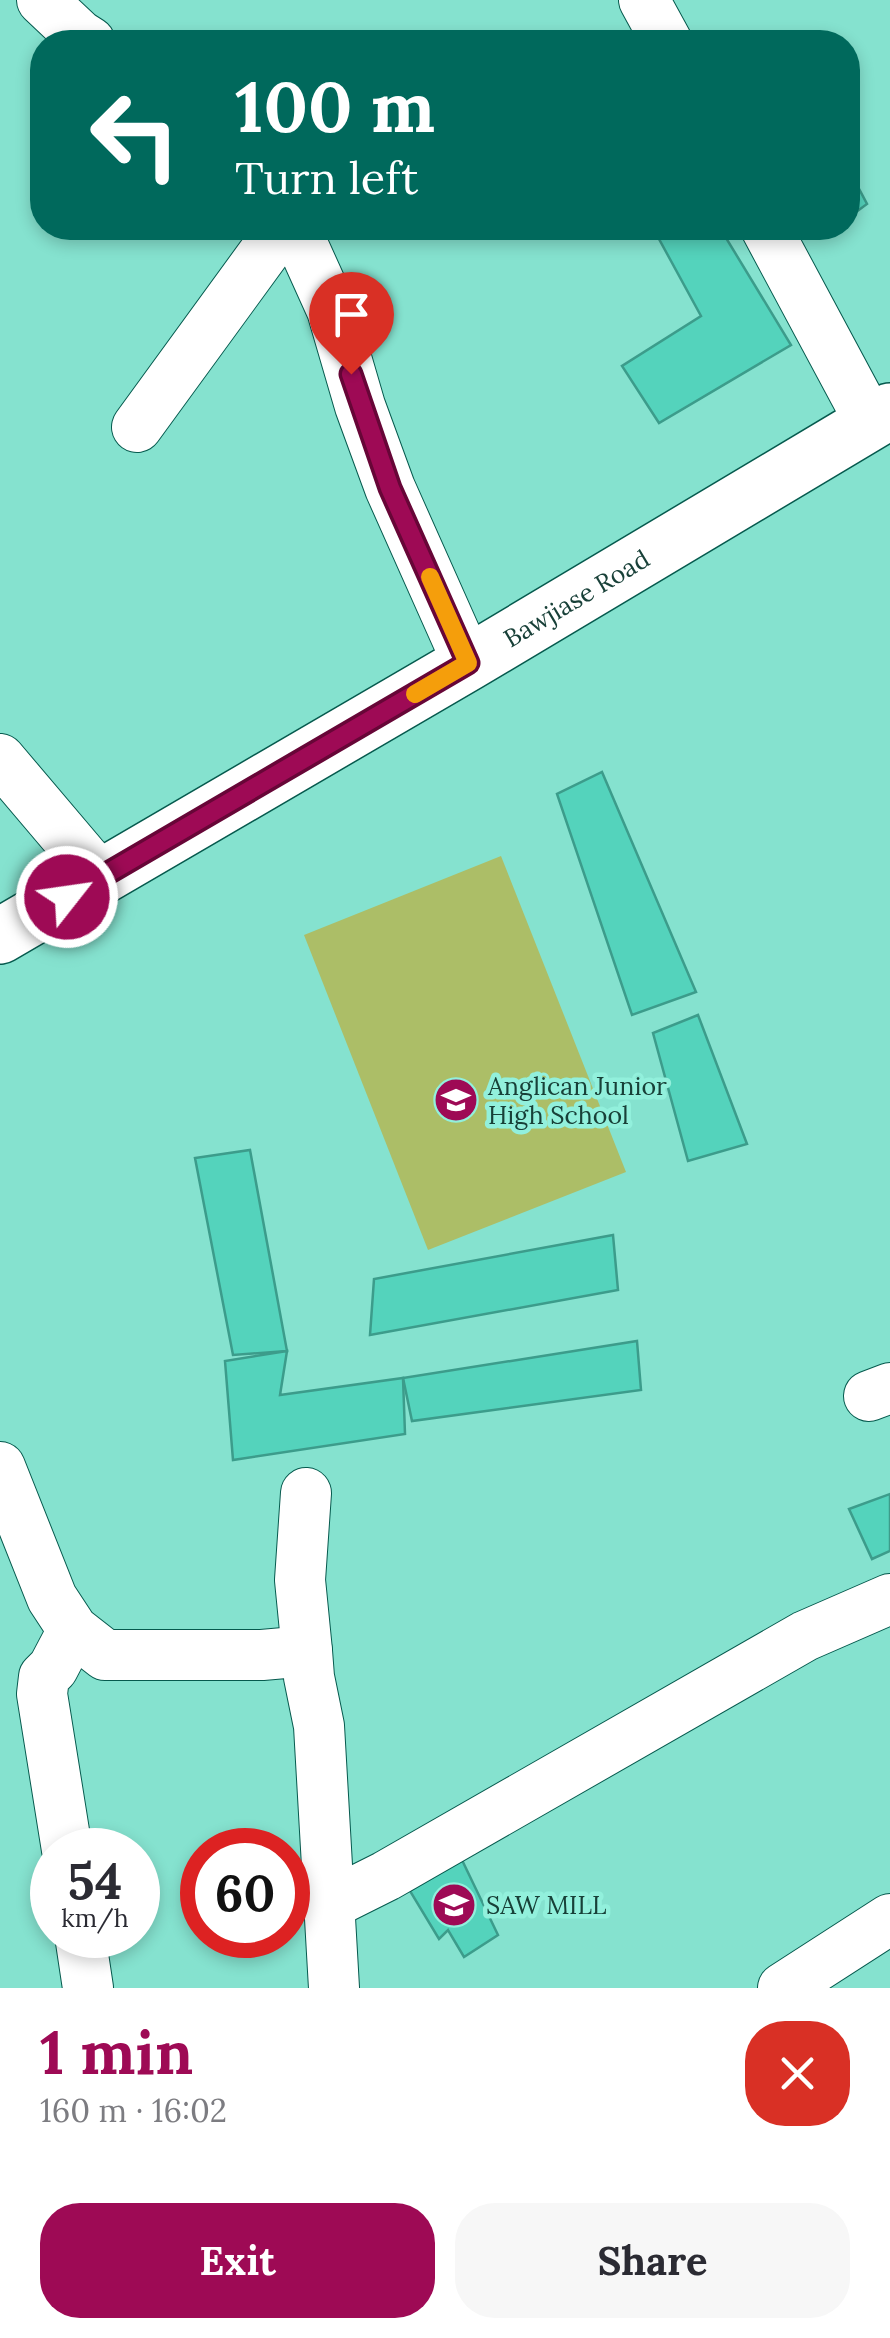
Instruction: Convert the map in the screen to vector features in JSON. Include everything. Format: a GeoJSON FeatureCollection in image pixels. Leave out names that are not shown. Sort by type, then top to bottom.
{"type":"FeatureCollection","features":[{"type":"Feature","properties":{"kind":"main road","name":"Bawjiase Road"},"geometry":{"type":"LineString","coordinates":[[0,936],[880,417]]}},
{"type":"Feature","properties":{"kind":"street"},"geometry":{"type":"LineString","coordinates":[[42,0],[74,30]]}},
{"type":"Feature","properties":{"kind":"street"},"geometry":{"type":"LineString","coordinates":[[644,0],[660,30]]}},
{"type":"Feature","properties":{"kind":"street"},"geometry":{"type":"LineString","coordinates":[[137,427],[273,240]]}},
{"type":"Feature","properties":{"kind":"street"},"geometry":{"type":"LineString","coordinates":[[300,240],[332,310],[360,406],[390,488],[468,663]]}},
{"type":"Feature","properties":{"kind":"street"},"geometry":{"type":"LineString","coordinates":[[773,240],[880,417]]}},
{"type":"Feature","properties":{"kind":"street"},"geometry":{"type":"LineString","coordinates":[[0,759],[100,878]]}},
{"type":"Feature","properties":{"kind":"street"},"geometry":{"type":"LineString","coordinates":[[0,1467],[52,1598],[73,1630],[105,1655],[262,1655],[307,1651]]}},
{"type":"Feature","properties":{"kind":"street"},"geometry":{"type":"LineString","coordinates":[[306,1494],[300,1580],[309,1677],[319,1726],[334,1988]]}},
{"type":"Feature","properties":{"kind":"street"},"geometry":{"type":"LineString","coordinates":[[330,1904],[386,1876],[805,1636],[890,1600]]}},
{"type":"Feature","properties":{"kind":"street"},"geometry":{"type":"LineString","coordinates":[[63,1828],[42,1694],[44,1677],[73,1630]]}},
{"type":"Feature","properties":{"kind":"street"},"geometry":{"type":"LineString","coordinates":[[784,1988],[890,1919]]}},
{"type":"Feature","properties":{"kind":"street"},"geometry":{"type":"LineString","coordinates":[[83,1958],[88,1988]]}},
{"type":"Feature","properties":{"kind":"green space"},"geometry":{"type":"Polygon","coordinates":[[[501,856],[626,1172],[428,1250],[304,935],[501,856]]]}},
{"type":"Feature","properties":{"kind":"building"},"geometry":{"type":"Polygon","coordinates":[[[860,191],[867,204],[860,209],[860,191]]]}},
{"type":"Feature","properties":{"kind":"building"},"geometry":{"type":"Polygon","coordinates":[[[660,240],[727,240],[791,345],[659,423],[622,366],[701,316],[660,240]]]}},
{"type":"Feature","properties":{"kind":"building"},"geometry":{"type":"Polygon","coordinates":[[[602,772],[696,992],[632,1015],[557,794],[602,772]]]}},
{"type":"Feature","properties":{"kind":"building"},"geometry":{"type":"Polygon","coordinates":[[[698,1015],[747,1144],[688,1161],[653,1033],[698,1015]]]}},
{"type":"Feature","properties":{"kind":"building"},"geometry":{"type":"Polygon","coordinates":[[[250,1150],[287,1351],[233,1355],[195,1158],[250,1150]]]}},
{"type":"Feature","properties":{"kind":"building"},"geometry":{"type":"Polygon","coordinates":[[[613,1235],[618,1290],[370,1335],[374,1279],[613,1235]]]}},
{"type":"Feature","properties":{"kind":"building"},"geometry":{"type":"Polygon","coordinates":[[[637,1341],[641,1390],[412,1421],[403,1378],[637,1341]]]}},
{"type":"Feature","properties":{"kind":"building"},"geometry":{"type":"Polygon","coordinates":[[[287,1351],[280,1395],[403,1378],[405,1434],[233,1460],[225,1361],[287,1351]]]}},
{"type":"Feature","properties":{"kind":"building"},"geometry":{"type":"Polygon","coordinates":[[[890,1494],[890,1551],[872,1559],[849,1509],[890,1494]]]}},
{"type":"Feature","properties":{"kind":"building"},"geometry":{"type":"Polygon","coordinates":[[[462,1860],[498,1935],[464,1957],[448,1930],[439,1939],[410,1891],[462,1860]]]}},
{"type":"Feature","properties":{"kind":"slow traffic"},"geometry":{"type":"LineString","coordinates":[[415,694],[468,663],[430,577]]}},
{"type":"Feature","properties":{"kind":"place","name":"Anglican Junior High School"},"geometry":{"type":"Point","coordinates":[456,1100]}},
{"type":"Feature","properties":{"kind":"place","name":"SAW MILL"},"geometry":{"type":"Point","coordinates":[454,1905]}},
{"type":"Feature","properties":{"kind":"route"},"geometry":{"type":"LineString","coordinates":[[67,897],[468,663],[390,488],[351,374]]}}]}
